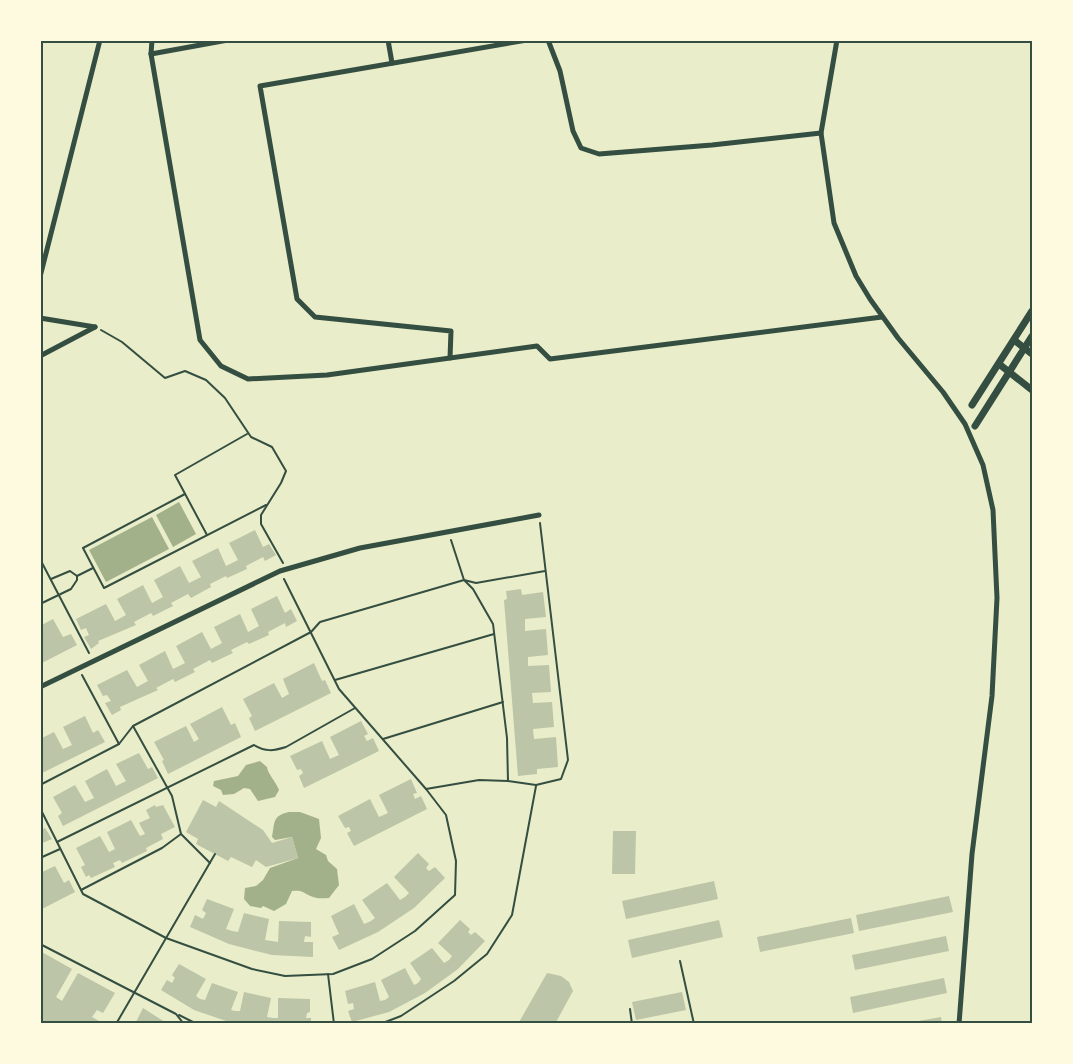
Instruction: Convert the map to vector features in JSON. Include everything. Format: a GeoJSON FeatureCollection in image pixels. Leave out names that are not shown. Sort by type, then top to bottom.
{"type":"FeatureCollection","features":[{"type":"Feature","properties":{"kind":"street"},"geometry":{"type":"LineString","coordinates":[[40,278],[100,40]]}},
{"type":"Feature","properties":{"kind":"street"},"geometry":{"type":"LineString","coordinates":[[152,40],[151,54],[200,340],[221,366],[248,379],[327,375],[537,346],[550,359],[882,317]]}},
{"type":"Feature","properties":{"kind":"street"},"geometry":{"type":"LineString","coordinates":[[151,54],[228,40]]}},
{"type":"Feature","properties":{"kind":"street"},"geometry":{"type":"LineString","coordinates":[[388,40],[392,63]]}},
{"type":"Feature","properties":{"kind":"street"},"geometry":{"type":"LineString","coordinates":[[450,358],[451,331],[315,317],[297,299],[260,86],[527,40]]}},
{"type":"Feature","properties":{"kind":"street"},"geometry":{"type":"LineString","coordinates":[[548,40],[560,71],[573,131],[581,148],[599,154],[821,133]]}},
{"type":"Feature","properties":{"kind":"street"},"geometry":{"type":"LineString","coordinates":[[837,40],[821,133],[834,223],[856,276],[882,317],[943,392],[965,424],[983,465],[993,510],[998,598],[992,696],[972,854],[959,1023]]}},
{"type":"Feature","properties":{"kind":"street"},"geometry":{"type":"LineString","coordinates":[[972,405],[1032,311]]}},
{"type":"Feature","properties":{"kind":"street"},"geometry":{"type":"LineString","coordinates":[[40,318],[95,327]]}},
{"type":"Feature","properties":{"kind":"street"},"geometry":{"type":"LineString","coordinates":[[40,356],[95,327]]}},
{"type":"Feature","properties":{"kind":"street"},"geometry":{"type":"LineString","coordinates":[[975,426],[1032,336]]}},
{"type":"Feature","properties":{"kind":"street"},"geometry":{"type":"LineString","coordinates":[[1014,340],[1032,354]]}},
{"type":"Feature","properties":{"kind":"street"},"geometry":{"type":"LineString","coordinates":[[999,364],[1032,390]]}},
{"type":"Feature","properties":{"kind":"street"},"geometry":{"type":"LineString","coordinates":[[40,687],[283,570],[360,548],[538,514]]}},
{"type":"Feature","properties":{"kind":"lane"},"geometry":{"type":"LineString","coordinates":[[680,961],[694,1023]]}},
{"type":"Feature","properties":{"kind":"lane"},"geometry":{"type":"LineString","coordinates":[[630,1010],[632,1023]]}},
{"type":"Feature","properties":{"kind":"path"},"geometry":{"type":"LineString","coordinates":[[40,808],[83,894],[166,938],[252,969],[285,976],[333,974],[372,959],[415,931],[455,895],[456,861],[446,815],[339,689],[261,524],[261,515],[286,471],[272,447],[248,434],[225,398],[206,380],[185,371],[165,378],[122,342],[95,327]]}},
{"type":"Feature","properties":{"kind":"path"},"geometry":{"type":"LineString","coordinates":[[207,535],[175,475],[248,434]]}},
{"type":"Feature","properties":{"kind":"path"},"geometry":{"type":"LineString","coordinates":[[185,494],[83,548],[104,588],[266,505]]}},
{"type":"Feature","properties":{"kind":"path"},"geometry":{"type":"LineString","coordinates":[[426,789],[479,780],[536,785],[561,779],[568,760],[538,514]]}},
{"type":"Feature","properties":{"kind":"path"},"geometry":{"type":"LineString","coordinates":[[448,531],[464,580],[473,589],[493,624],[503,702],[508,781]]}},
{"type":"Feature","properties":{"kind":"path"},"geometry":{"type":"LineString","coordinates":[[40,559],[93,661]]}},
{"type":"Feature","properties":{"kind":"path"},"geometry":{"type":"LineString","coordinates":[[77,576],[93,568]]}},
{"type":"Feature","properties":{"kind":"path"},"geometry":{"type":"LineString","coordinates":[[51,579],[70,571],[77,576]]}},
{"type":"Feature","properties":{"kind":"path"},"geometry":{"type":"LineString","coordinates":[[40,785],[119,744],[133,726],[311,632],[320,622],[464,580],[476,583],[545,571]]}},
{"type":"Feature","properties":{"kind":"path"},"geometry":{"type":"LineString","coordinates":[[40,604],[74,587],[77,576]]}},
{"type":"Feature","properties":{"kind":"path"},"geometry":{"type":"LineString","coordinates":[[334,680],[494,634]]}},
{"type":"Feature","properties":{"kind":"path"},"geometry":{"type":"LineString","coordinates":[[78,668],[119,744]]}},
{"type":"Feature","properties":{"kind":"path"},"geometry":{"type":"LineString","coordinates":[[382,739],[503,702]]}},
{"type":"Feature","properties":{"kind":"path"},"geometry":{"type":"LineString","coordinates":[[57,842],[254,746],[274,751],[286,747],[355,708]]}},
{"type":"Feature","properties":{"kind":"path"},"geometry":{"type":"LineString","coordinates":[[133,726],[168,787],[181,834],[210,863]]}},
{"type":"Feature","properties":{"kind":"path"},"geometry":{"type":"LineString","coordinates":[[380,1023],[401,1016],[454,981],[487,954],[512,915],[536,785]]}},
{"type":"Feature","properties":{"kind":"path"},"geometry":{"type":"LineString","coordinates":[[81,890],[162,848],[181,834]]}},
{"type":"Feature","properties":{"kind":"path"},"geometry":{"type":"LineString","coordinates":[[40,858],[60,849]]}},
{"type":"Feature","properties":{"kind":"path"},"geometry":{"type":"LineString","coordinates":[[116,1023],[215,854]]}},
{"type":"Feature","properties":{"kind":"path"},"geometry":{"type":"LineString","coordinates":[[40,944],[197,1023]]}},
{"type":"Feature","properties":{"kind":"path"},"geometry":{"type":"LineString","coordinates":[[328,974],[334,1023]]}},
{"type":"Feature","properties":{"kind":"path"},"geometry":{"type":"LineString","coordinates":[[176,1014],[184,1023]]}},
{"type":"Feature","properties":{"kind":"shaded area"},"geometry":{"type":"Polygon","coordinates":[[[179,502],[196,534],[173,547],[156,515],[179,502]]]}},
{"type":"Feature","properties":{"kind":"shaded area"},"geometry":{"type":"Polygon","coordinates":[[[152,517],[169,549],[106,582],[89,550],[152,517]]]}},
{"type":"Feature","properties":{"kind":"shaded area"},"geometry":{"type":"Polygon","coordinates":[[[260,761],[267,767],[279,790],[275,797],[258,801],[250,789],[244,788],[234,794],[223,795],[221,790],[213,786],[214,781],[238,776],[246,765],[260,761]]]}},
{"type":"Feature","properties":{"kind":"shaded area"},"geometry":{"type":"Polygon","coordinates":[[[289,812],[300,812],[319,819],[321,838],[316,849],[326,855],[328,861],[337,869],[339,885],[329,898],[317,898],[301,891],[292,891],[286,904],[274,911],[263,906],[261,908],[250,906],[244,899],[245,888],[256,886],[263,880],[270,868],[298,858],[292,837],[275,840],[272,837],[277,818],[289,812]]]}},
{"type":"Feature","properties":{"kind":"building"},"geometry":{"type":"Polygon","coordinates":[[[255,530],[263,547],[269,544],[276,555],[265,561],[263,557],[246,566],[247,569],[210,584],[211,587],[191,598],[188,594],[171,603],[173,606],[153,616],[151,613],[134,622],[136,625],[98,641],[99,643],[91,649],[84,637],[89,635],[86,628],[81,630],[76,619],[106,604],[115,621],[126,615],[117,599],[143,585],[152,603],[163,597],[154,580],[180,566],[189,583],[201,577],[192,561],[218,548],[226,566],[238,560],[229,543],[255,530]]]}},
{"type":"Feature","properties":{"kind":"building"},"geometry":{"type":"Polygon","coordinates":[[[521,589],[522,595],[543,592],[546,617],[525,619],[525,631],[546,629],[548,655],[528,657],[528,666],[549,665],[551,692],[532,693],[533,703],[552,702],[554,727],[533,729],[534,739],[556,737],[558,767],[537,769],[537,774],[518,776],[504,600],[507,599],[506,591],[521,589]]]}},
{"type":"Feature","properties":{"kind":"building"},"geometry":{"type":"Polygon","coordinates":[[[277,596],[285,613],[291,609],[297,621],[286,627],[285,623],[268,632],[269,635],[249,644],[247,642],[231,650],[233,653],[212,663],[210,660],[193,669],[195,672],[175,682],[173,679],[156,688],[158,690],[120,707],[121,710],[112,715],[105,703],[111,701],[107,695],[103,696],[97,685],[127,670],[137,687],[148,681],[139,665],[165,651],[173,669],[185,663],[176,646],[202,632],[211,649],[222,643],[214,627],[240,614],[248,632],[259,626],[251,609],[277,596]]]}},
{"type":"Feature","properties":{"kind":"building"},"geometry":{"type":"Polygon","coordinates":[[[53,619],[63,637],[71,634],[77,645],[40,664],[40,626],[53,619]]]}},
{"type":"Feature","properties":{"kind":"building"},"geometry":{"type":"Polygon","coordinates":[[[314,663],[322,681],[325,680],[331,693],[255,731],[249,718],[252,716],[243,699],[274,683],[282,698],[289,694],[283,679],[314,663]]]}},
{"type":"Feature","properties":{"kind":"building"},"geometry":{"type":"Polygon","coordinates":[[[222,707],[231,725],[235,723],[241,737],[168,774],[162,761],[164,760],[154,742],[186,726],[194,742],[199,739],[190,724],[222,707]]]}},
{"type":"Feature","properties":{"kind":"building"},"geometry":{"type":"Polygon","coordinates":[[[85,716],[93,733],[98,730],[105,742],[40,774],[40,739],[54,732],[63,749],[72,745],[63,727],[85,716]]]}},
{"type":"Feature","properties":{"kind":"building"},"geometry":{"type":"Polygon","coordinates":[[[361,721],[368,734],[364,736],[367,741],[373,738],[379,751],[304,788],[299,776],[303,773],[301,769],[297,770],[290,756],[322,741],[330,759],[339,755],[330,737],[361,721]]]}},
{"type":"Feature","properties":{"kind":"building"},"geometry":{"type":"Polygon","coordinates":[[[139,753],[148,769],[152,767],[158,778],[63,826],[58,816],[62,813],[53,797],[75,785],[85,802],[94,798],[85,781],[107,769],[116,786],[126,781],[116,764],[139,753]]]}},
{"type":"Feature","properties":{"kind":"building"},"geometry":{"type":"Polygon","coordinates":[[[411,779],[417,793],[413,794],[415,799],[421,796],[427,809],[354,846],[347,833],[351,831],[349,827],[345,828],[338,816],[370,799],[379,817],[388,813],[379,795],[411,779]]]}},
{"type":"Feature","properties":{"kind":"building"},"geometry":{"type":"Polygon","coordinates":[[[203,800],[216,807],[219,801],[263,830],[272,843],[292,837],[298,858],[266,867],[256,860],[252,867],[231,857],[228,861],[196,844],[198,839],[186,832],[203,800]]]}},
{"type":"Feature","properties":{"kind":"building"},"geometry":{"type":"Polygon","coordinates":[[[155,805],[156,807],[163,805],[175,827],[161,834],[163,839],[146,848],[147,851],[122,863],[120,860],[113,863],[115,867],[91,878],[89,875],[86,877],[81,867],[85,865],[76,848],[100,836],[109,852],[115,849],[107,832],[131,820],[140,836],[145,834],[139,823],[150,818],[146,810],[155,805]]]}},
{"type":"Feature","properties":{"kind":"building"},"geometry":{"type":"Polygon","coordinates":[[[45,828],[52,839],[40,844],[40,830],[45,828]]]}},
{"type":"Feature","properties":{"kind":"building"},"geometry":{"type":"Polygon","coordinates":[[[613,831],[636,831],[635,874],[612,874],[613,831]]]}},
{"type":"Feature","properties":{"kind":"building"},"geometry":{"type":"Polygon","coordinates":[[[418,853],[429,864],[426,868],[429,871],[435,867],[445,878],[414,908],[378,932],[339,950],[332,937],[339,934],[331,916],[354,904],[364,924],[371,921],[375,918],[362,900],[387,883],[400,900],[405,897],[409,893],[394,877],[418,853]]]}},
{"type":"Feature","properties":{"kind":"building"},"geometry":{"type":"Polygon","coordinates":[[[55,866],[64,883],[69,880],[75,892],[40,910],[40,873],[55,866]]]}},
{"type":"Feature","properties":{"kind":"building"},"geometry":{"type":"Polygon","coordinates":[[[714,881],[718,899],[626,919],[622,901],[714,881]]]}},
{"type":"Feature","properties":{"kind":"building"},"geometry":{"type":"Polygon","coordinates":[[[949,896],[953,912],[859,931],[856,915],[949,896]]]}},
{"type":"Feature","properties":{"kind":"building"},"geometry":{"type":"Polygon","coordinates":[[[207,899],[234,909],[226,929],[232,931],[238,932],[244,913],[269,919],[265,940],[278,942],[279,921],[311,922],[311,937],[305,936],[304,942],[313,942],[313,957],[272,955],[229,944],[190,927],[195,915],[203,919],[206,913],[202,910],[207,899]]]}},
{"type":"Feature","properties":{"kind":"building"},"geometry":{"type":"Polygon","coordinates":[[[851,918],[854,933],[760,952],[757,937],[851,918]]]}},
{"type":"Feature","properties":{"kind":"building"},"geometry":{"type":"Polygon","coordinates":[[[460,920],[470,929],[468,932],[471,935],[475,932],[485,941],[458,969],[425,993],[389,1012],[352,1022],[348,1011],[354,1009],[353,1003],[348,1004],[345,991],[375,982],[380,1001],[385,1000],[389,997],[381,980],[405,968],[414,985],[418,983],[421,979],[410,963],[432,948],[444,963],[449,960],[452,956],[438,943],[460,920]]]}},
{"type":"Feature","properties":{"kind":"building"},"geometry":{"type":"Polygon","coordinates":[[[719,920],[723,937],[632,958],[628,940],[719,920]]]}},
{"type":"Feature","properties":{"kind":"building"},"geometry":{"type":"Polygon","coordinates":[[[946,936],[949,951],[855,970],[852,955],[946,936]]]}},
{"type":"Feature","properties":{"kind":"building"},"geometry":{"type":"Polygon","coordinates":[[[40,951],[72,969],[56,997],[62,1001],[78,973],[115,993],[103,1013],[97,1010],[92,1017],[99,1021],[98,1024],[46,1024],[40,1020],[40,951]]]}},
{"type":"Feature","properties":{"kind":"building"},"geometry":{"type":"Polygon","coordinates":[[[179,964],[206,979],[196,996],[200,999],[205,1000],[212,983],[238,992],[231,1010],[240,1011],[244,992],[271,998],[267,1017],[278,1018],[278,998],[310,999],[310,1012],[307,1013],[306,1018],[311,1018],[311,1024],[235,1024],[194,1010],[161,990],[167,980],[172,983],[175,978],[172,975],[179,964]]]}},
{"type":"Feature","properties":{"kind":"building"},"geometry":{"type":"Polygon","coordinates":[[[547,973],[561,976],[569,982],[573,991],[555,1024],[518,1024],[547,973]]]}},
{"type":"Feature","properties":{"kind":"building"},"geometry":{"type":"Polygon","coordinates":[[[944,978],[947,993],[853,1013],[850,997],[944,978]]]}},
{"type":"Feature","properties":{"kind":"building"},"geometry":{"type":"Polygon","coordinates":[[[682,992],[686,1010],[636,1020],[632,1002],[682,992]]]}},
{"type":"Feature","properties":{"kind":"building"},"geometry":{"type":"Polygon","coordinates":[[[143,1008],[168,1024],[135,1024],[143,1008]]]}},
{"type":"Feature","properties":{"kind":"building"},"geometry":{"type":"Polygon","coordinates":[[[941,1017],[942,1024],[913,1024],[913,1022],[941,1017]]]}}]}
